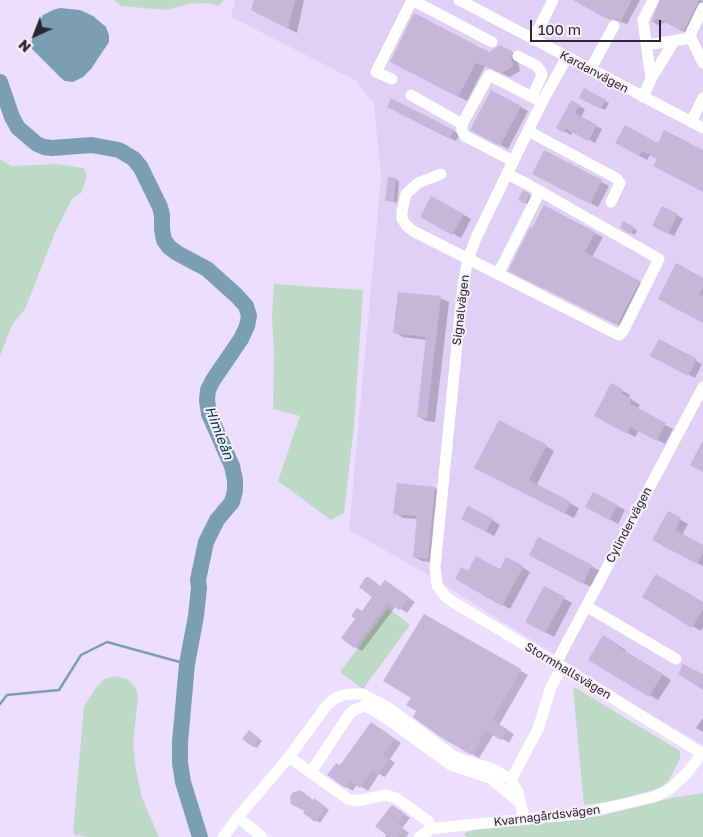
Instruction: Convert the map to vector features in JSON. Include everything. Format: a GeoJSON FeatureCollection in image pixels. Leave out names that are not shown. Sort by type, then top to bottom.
{"type":"FeatureCollection","features":[{"type":"Feature","properties":{"kind":"street"},"geometry":{"type":"LineString","coordinates":[[392,79],[376,72],[412,0],[492,42]]}},
{"type":"Feature","properties":{"kind":"street","name":"Kardanvägen"},"geometry":{"type":"LineString","coordinates":[[459,0],[703,128]]}},
{"type":"Feature","properties":{"kind":"street"},"geometry":{"type":"LineString","coordinates":[[533,40],[553,0]]}},
{"type":"Feature","properties":{"kind":"street"},"geometry":{"type":"LineString","coordinates":[[652,79],[643,20],[653,0]]}},
{"type":"Feature","properties":{"kind":"street"},"geometry":{"type":"LineString","coordinates":[[703,8],[691,32],[691,38],[703,63]]}},
{"type":"Feature","properties":{"kind":"street"},"geometry":{"type":"LineString","coordinates":[[590,70],[614,26]]}},
{"type":"Feature","properties":{"kind":"street"},"geometry":{"type":"LineString","coordinates":[[646,45],[691,38]]}},
{"type":"Feature","properties":{"kind":"street"},"geometry":{"type":"LineString","coordinates":[[643,97],[674,41]]}},
{"type":"Feature","properties":{"kind":"street"},"geometry":{"type":"LineString","coordinates":[[513,161],[465,136],[462,124],[488,75],[537,100],[542,75],[540,69],[518,56]]}},
{"type":"Feature","properties":{"kind":"street","name":"Signalvägen"},"geometry":{"type":"LineString","coordinates":[[437,585],[435,567],[461,302],[468,259],[506,174],[528,131],[537,100],[567,57]]}},
{"type":"Feature","properties":{"kind":"street"},"geometry":{"type":"LineString","coordinates":[[411,95],[462,124]]}},
{"type":"Feature","properties":{"kind":"street"},"geometry":{"type":"LineString","coordinates":[[690,122],[703,98]]}},
{"type":"Feature","properties":{"kind":"street"},"geometry":{"type":"LineString","coordinates":[[528,131],[616,178],[620,183],[611,202]]}},
{"type":"Feature","properties":{"kind":"street"},"geometry":{"type":"LineString","coordinates":[[441,174],[418,183],[406,194],[402,219],[406,226],[619,335],[623,331],[659,259],[540,191],[506,174]]}},
{"type":"Feature","properties":{"kind":"street"},"geometry":{"type":"LineString","coordinates":[[498,274],[540,191]]}},
{"type":"Feature","properties":{"kind":"street","name":"Cylindervägen"},"geometry":{"type":"LineString","coordinates":[[511,780],[538,729],[559,665],[586,606],[703,387]]}},
{"type":"Feature","properties":{"kind":"street","name":"Stormhallsvägen"},"geometry":{"type":"LineString","coordinates":[[437,585],[445,596],[453,602],[702,753]]}},
{"type":"Feature","properties":{"kind":"street"},"geometry":{"type":"LineString","coordinates":[[586,606],[676,659]]}},
{"type":"Feature","properties":{"kind":"street"},"geometry":{"type":"LineString","coordinates":[[223,837],[289,757],[327,705],[343,695],[362,694],[387,707],[452,755],[493,769],[511,780],[518,792],[524,819]]}},
{"type":"Feature","properties":{"kind":"street"},"geometry":{"type":"LineString","coordinates":[[311,772],[348,716],[354,710],[364,706],[371,708],[386,718],[451,765],[490,778],[499,783],[521,804]]}},
{"type":"Feature","properties":{"kind":"street","name":"Kvarnagårdsvägen"},"geometry":{"type":"LineString","coordinates":[[432,828],[579,814],[654,797],[670,789],[687,774],[702,753]]}},
{"type":"Feature","properties":{"kind":"street"},"geometry":{"type":"LineString","coordinates":[[289,757],[348,799],[356,801],[386,795],[396,798],[428,820],[432,828],[419,837]]}},
{"type":"Feature","properties":{"kind":"street"},"geometry":{"type":"LineString","coordinates":[[238,817],[262,837]]}},
{"type":"Feature","properties":{"kind":"shaded area"},"geometry":{"type":"Polygon","coordinates":[[[235,0],[703,0],[703,745],[425,573],[349,530],[381,178],[374,104],[355,80],[231,17],[235,0]]]}},
{"type":"Feature","properties":{"kind":"green space"},"geometry":{"type":"Polygon","coordinates":[[[114,0],[224,0],[219,6],[210,3],[188,4],[167,10],[121,6],[114,0]]]}},
{"type":"Feature","properties":{"kind":"green space"},"geometry":{"type":"Polygon","coordinates":[[[0,159],[11,166],[57,164],[84,168],[87,177],[81,193],[72,199],[55,233],[25,309],[12,325],[0,356],[0,159]]]}},
{"type":"Feature","properties":{"kind":"green space"},"geometry":{"type":"Polygon","coordinates":[[[274,284],[363,290],[354,425],[344,513],[331,520],[278,481],[300,416],[273,409],[274,353],[272,317],[274,284]]]}},
{"type":"Feature","properties":{"kind":"green space"},"geometry":{"type":"Polygon","coordinates":[[[388,608],[410,625],[363,689],[340,672],[388,608]]]}},
{"type":"Feature","properties":{"kind":"green space"},"geometry":{"type":"Polygon","coordinates":[[[115,676],[127,679],[136,688],[138,699],[133,742],[136,770],[142,798],[159,837],[87,837],[75,835],[73,832],[84,706],[104,679],[115,676]]]}},
{"type":"Feature","properties":{"kind":"green space"},"geometry":{"type":"Polygon","coordinates":[[[573,688],[576,688],[680,751],[680,759],[669,780],[660,788],[615,801],[584,805],[573,688]]]}},
{"type":"Feature","properties":{"kind":"green space"},"geometry":{"type":"Polygon","coordinates":[[[703,793],[703,837],[466,837],[464,834],[473,829],[600,816],[672,798],[703,793]]]}},
{"type":"Feature","properties":{"kind":"water"},"geometry":{"type":"Polygon","coordinates":[[[60,8],[80,10],[93,16],[106,27],[109,35],[109,42],[91,69],[83,77],[73,82],[65,81],[61,78],[32,49],[31,44],[34,32],[43,15],[60,8]]]}},
{"type":"Feature","properties":{"kind":"building"},"geometry":{"type":"Polygon","coordinates":[[[254,0],[295,0],[288,29],[251,10],[254,0]]]}},
{"type":"Feature","properties":{"kind":"building"},"geometry":{"type":"Polygon","coordinates":[[[573,0],[632,0],[620,22],[617,19],[611,19],[606,16],[605,18],[573,0]]]}},
{"type":"Feature","properties":{"kind":"building"},"geometry":{"type":"Polygon","coordinates":[[[660,0],[699,0],[683,32],[659,19],[651,22],[660,0]]]}},
{"type":"Feature","properties":{"kind":"building"},"geometry":{"type":"Polygon","coordinates":[[[414,13],[489,52],[500,45],[512,51],[513,66],[502,73],[476,63],[458,97],[390,62],[414,13]]]}},
{"type":"Feature","properties":{"kind":"building"},"geometry":{"type":"Polygon","coordinates":[[[584,88],[606,100],[601,109],[579,98],[584,88]]]}},
{"type":"Feature","properties":{"kind":"building"},"geometry":{"type":"Polygon","coordinates":[[[491,90],[521,106],[500,146],[470,130],[491,90]]]}},
{"type":"Feature","properties":{"kind":"building"},"geometry":{"type":"Polygon","coordinates":[[[391,98],[454,130],[450,139],[387,107],[391,98]]]}},
{"type":"Feature","properties":{"kind":"building"},"geometry":{"type":"Polygon","coordinates":[[[571,100],[580,105],[575,113],[597,125],[588,141],[566,129],[564,133],[556,128],[571,100]]]}},
{"type":"Feature","properties":{"kind":"building"},"geometry":{"type":"Polygon","coordinates":[[[625,125],[658,143],[664,130],[703,150],[703,192],[653,166],[657,159],[642,151],[639,156],[615,143],[625,125]]]}},
{"type":"Feature","properties":{"kind":"building"},"geometry":{"type":"Polygon","coordinates":[[[544,150],[602,180],[590,204],[532,174],[544,150]]]}},
{"type":"Feature","properties":{"kind":"building"},"geometry":{"type":"Polygon","coordinates":[[[388,177],[396,178],[394,202],[385,201],[388,177]]]}},
{"type":"Feature","properties":{"kind":"building"},"geometry":{"type":"Polygon","coordinates":[[[523,190],[530,194],[525,204],[518,200],[523,190]]]}},
{"type":"Feature","properties":{"kind":"building"},"geometry":{"type":"Polygon","coordinates":[[[431,196],[464,214],[452,235],[420,217],[431,196]]]}},
{"type":"Feature","properties":{"kind":"building"},"geometry":{"type":"Polygon","coordinates":[[[544,205],[595,232],[585,252],[640,281],[617,325],[508,271],[530,227],[532,228],[544,205]]]}},
{"type":"Feature","properties":{"kind":"building"},"geometry":{"type":"Polygon","coordinates":[[[662,206],[678,214],[668,234],[652,226],[662,206]]]}},
{"type":"Feature","properties":{"kind":"building"},"geometry":{"type":"Polygon","coordinates":[[[623,221],[634,227],[630,234],[620,228],[623,221]]]}},
{"type":"Feature","properties":{"kind":"building"},"geometry":{"type":"Polygon","coordinates":[[[676,263],[703,278],[703,287],[699,294],[703,296],[703,323],[658,299],[676,263]]]}},
{"type":"Feature","properties":{"kind":"building"},"geometry":{"type":"Polygon","coordinates":[[[398,292],[441,296],[427,418],[417,417],[426,337],[393,333],[398,292]]]}},
{"type":"Feature","properties":{"kind":"building"},"geometry":{"type":"Polygon","coordinates":[[[659,339],[697,359],[688,376],[650,356],[659,339]]]}},
{"type":"Feature","properties":{"kind":"building"},"geometry":{"type":"Polygon","coordinates":[[[611,383],[623,389],[621,393],[632,399],[630,404],[666,423],[657,441],[630,427],[627,434],[594,416],[611,383]]]}},
{"type":"Feature","properties":{"kind":"building"},"geometry":{"type":"Polygon","coordinates":[[[499,420],[547,445],[529,480],[571,502],[565,514],[474,468],[499,420]]]}},
{"type":"Feature","properties":{"kind":"building"},"geometry":{"type":"Polygon","coordinates":[[[703,440],[703,472],[690,465],[703,440]]]}},
{"type":"Feature","properties":{"kind":"building"},"geometry":{"type":"Polygon","coordinates":[[[397,483],[435,487],[428,559],[413,557],[417,516],[393,514],[397,483]]]}},
{"type":"Feature","properties":{"kind":"building"},"geometry":{"type":"Polygon","coordinates":[[[593,492],[618,505],[609,520],[585,507],[593,492]]]}},
{"type":"Feature","properties":{"kind":"building"},"geometry":{"type":"Polygon","coordinates":[[[468,506],[493,519],[486,532],[461,519],[468,506]]]}},
{"type":"Feature","properties":{"kind":"building"},"geometry":{"type":"Polygon","coordinates":[[[668,511],[681,518],[675,530],[703,545],[703,553],[697,564],[652,540],[668,511]]]}},
{"type":"Feature","properties":{"kind":"building"},"geometry":{"type":"Polygon","coordinates":[[[538,537],[592,565],[583,584],[529,555],[538,537]]]}},
{"type":"Feature","properties":{"kind":"building"},"geometry":{"type":"Polygon","coordinates":[[[476,556],[500,569],[506,557],[524,566],[502,606],[455,579],[461,567],[468,571],[476,556]]]}},
{"type":"Feature","properties":{"kind":"building"},"geometry":{"type":"Polygon","coordinates":[[[656,574],[703,602],[703,609],[692,628],[642,597],[656,574]]]}},
{"type":"Feature","properties":{"kind":"building"},"geometry":{"type":"Polygon","coordinates":[[[366,577],[369,577],[380,586],[385,580],[409,597],[399,610],[388,602],[354,648],[341,638],[355,619],[351,616],[357,608],[362,611],[372,597],[359,587],[366,577]]]}},
{"type":"Feature","properties":{"kind":"building"},"geometry":{"type":"Polygon","coordinates":[[[544,586],[565,597],[545,633],[525,622],[544,586]]]}},
{"type":"Feature","properties":{"kind":"building"},"geometry":{"type":"Polygon","coordinates":[[[424,614],[521,669],[492,720],[507,729],[501,740],[485,731],[471,755],[439,736],[413,717],[416,711],[406,705],[411,698],[383,681],[424,614]]]}},
{"type":"Feature","properties":{"kind":"building"},"geometry":{"type":"Polygon","coordinates":[[[603,635],[618,644],[617,646],[663,674],[649,697],[588,660],[603,635]]]}},
{"type":"Feature","properties":{"kind":"building"},"geometry":{"type":"Polygon","coordinates":[[[683,664],[703,674],[703,690],[678,674],[683,664]]]}},
{"type":"Feature","properties":{"kind":"building"},"geometry":{"type":"Polygon","coordinates":[[[371,722],[394,738],[383,754],[389,758],[378,774],[372,770],[360,788],[350,781],[345,788],[327,775],[336,763],[340,765],[371,722]]]}},
{"type":"Feature","properties":{"kind":"building"},"geometry":{"type":"Polygon","coordinates":[[[249,730],[259,738],[253,747],[242,739],[249,730]]]}},
{"type":"Feature","properties":{"kind":"building"},"geometry":{"type":"Polygon","coordinates":[[[300,790],[306,794],[311,802],[314,798],[326,807],[315,822],[303,813],[304,811],[291,804],[290,797],[292,793],[300,790]]]}},
{"type":"Feature","properties":{"kind":"building"},"geometry":{"type":"Polygon","coordinates":[[[392,805],[405,814],[397,824],[404,829],[398,837],[389,837],[375,826],[392,805]]]}},
{"type":"Feature","properties":{"kind":"waterway","name":"Himleån"},"geometry":{"type":"LineString","coordinates":[[0,82],[12,117],[18,128],[37,144],[52,148],[92,145],[119,150],[134,159],[141,168],[160,207],[164,240],[169,247],[207,269],[246,306],[249,316],[241,339],[213,380],[208,390],[207,400],[209,414],[232,466],[235,491],[232,502],[217,520],[206,542],[198,580],[196,616],[187,664],[180,763],[183,782],[200,837]]}},
{"type":"Feature","properties":{"kind":"waterway"},"geometry":{"type":"LineString","coordinates":[[0,704],[7,695],[59,690],[81,655],[107,642],[187,664]]}}]}
